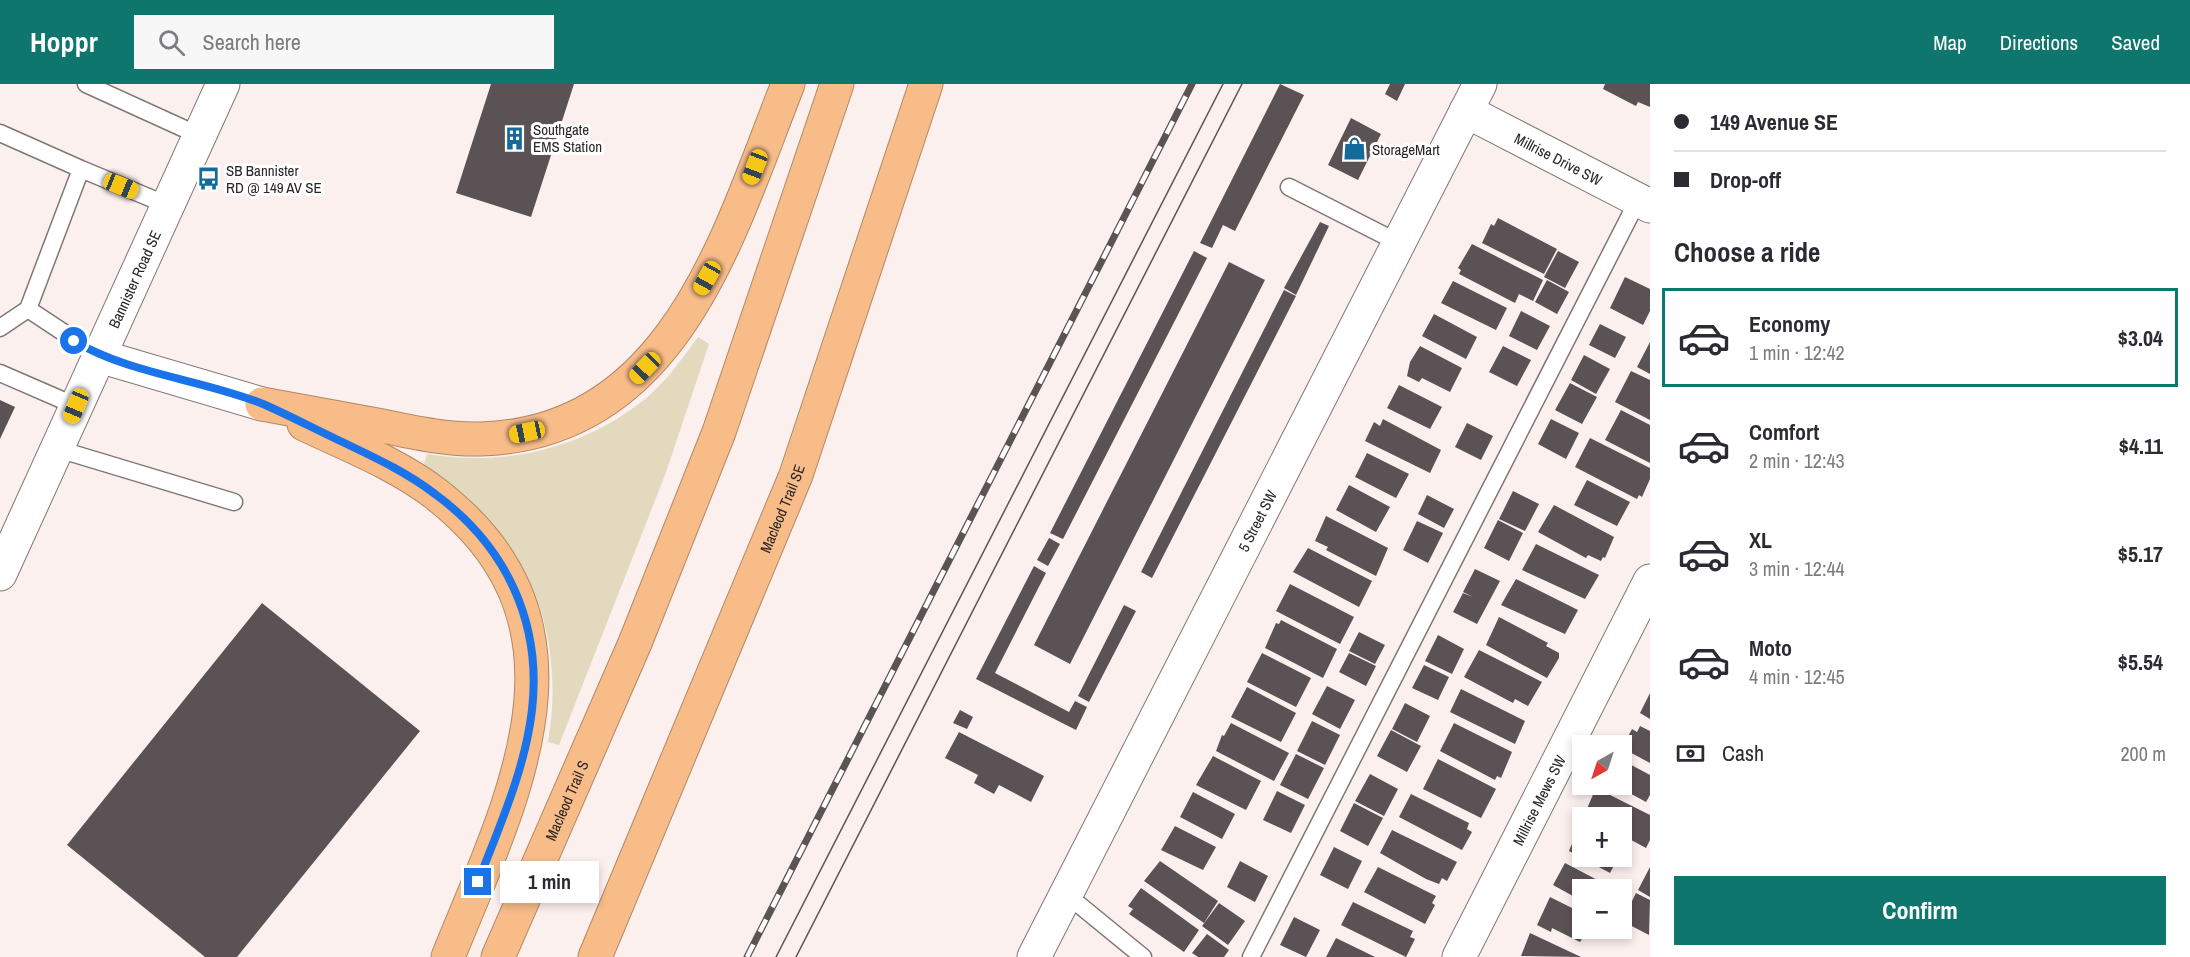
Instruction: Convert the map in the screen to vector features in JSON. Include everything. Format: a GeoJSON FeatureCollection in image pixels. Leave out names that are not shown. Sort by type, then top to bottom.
{"type":"FeatureCollection","features":[{"type":"Feature","properties":{"kind":"highway"},"geometry":{"type":"LineString","coordinates":[[261,404],[427,435],[481,439],[540,429],[594,408],[636,378],[655,358],[687,314],[731,230],[788,84]]}},
{"type":"Feature","properties":{"kind":"highway","name":"Macleod Trail S"},"geometry":{"type":"LineString","coordinates":[[498,957],[634,643],[719,432],[837,84]]}},
{"type":"Feature","properties":{"kind":"highway","name":"Macleod Trail SE"},"geometry":{"type":"LineString","coordinates":[[612,922],[796,475],[926,84]]}},
{"type":"Feature","properties":{"kind":"highway"},"geometry":{"type":"LineString","coordinates":[[261,404],[381,460],[435,493],[458,512],[498,560],[516,589],[526,618],[534,679],[532,710],[525,750],[513,790],[448,957]]}},
{"type":"Feature","properties":{"kind":"highway"},"geometry":{"type":"LineString","coordinates":[[595,957],[612,922]]}},
{"type":"Feature","properties":{"kind":"highway"},"geometry":{"type":"LineString","coordinates":[[612,922],[614,957]]}},
{"type":"Feature","properties":{"kind":"street","name":"Bannister Road SE"},"geometry":{"type":"LineString","coordinates":[[0,574],[223,84]]}},
{"type":"Feature","properties":{"kind":"street","name":"Millrise Drive SW"},"geometry":{"type":"LineString","coordinates":[[1473,97],[1644,202]]}},
{"type":"Feature","properties":{"kind":"street","name":"5 Street SW"},"geometry":{"type":"LineString","coordinates":[[1034,957],[1473,97]]}},
{"type":"Feature","properties":{"kind":"street"},"geometry":{"type":"LineString","coordinates":[[99,356],[261,404]]}},
{"type":"Feature","properties":{"kind":"street","name":"Millrise Mews SW"},"geometry":{"type":"LineString","coordinates":[[1459,957],[1650,581]]}},
{"type":"Feature","properties":{"kind":"lane"},"geometry":{"type":"LineString","coordinates":[[86,84],[110,89],[198,135]]}},
{"type":"Feature","properties":{"kind":"lane"},"geometry":{"type":"LineString","coordinates":[[0,133],[167,205]]}},
{"type":"Feature","properties":{"kind":"lane"},"geometry":{"type":"LineString","coordinates":[[0,328],[28,309],[81,169]]}},
{"type":"Feature","properties":{"kind":"lane"},"geometry":{"type":"LineString","coordinates":[[1289,187],[1399,243]]}},
{"type":"Feature","properties":{"kind":"lane"},"geometry":{"type":"LineString","coordinates":[[1251,957],[1644,202]]}},
{"type":"Feature","properties":{"kind":"lane"},"geometry":{"type":"LineString","coordinates":[[28,309],[99,356]]}},
{"type":"Feature","properties":{"kind":"lane"},"geometry":{"type":"LineString","coordinates":[[0,373],[76,406]]}},
{"type":"Feature","properties":{"kind":"lane"},"geometry":{"type":"LineString","coordinates":[[57,448],[234,502]]}},
{"type":"Feature","properties":{"kind":"lane"},"geometry":{"type":"LineString","coordinates":[[1066,894],[1143,957]]}},
{"type":"Feature","properties":{"kind":"shaded area"},"geometry":{"type":"Polygon","coordinates":[[[698,337],[709,344],[665,475],[559,745],[548,742],[553,690],[551,664],[542,614],[533,590],[508,544],[490,522],[423,467],[427,454],[485,458],[514,456],[569,442],[595,431],[620,417],[652,393],[698,337]]]}},
{"type":"Feature","properties":{"kind":"building","name":"Southgate EMS Station"},"geometry":{"type":"Polygon","coordinates":[[[491,84],[574,84],[531,217],[456,193],[491,84]]]}},
{"type":"Feature","properties":{"kind":"building"},"geometry":{"type":"Polygon","coordinates":[[[1280,84],[1304,95],[1235,231],[1223,225],[1212,248],[1200,243],[1280,84]]]}},
{"type":"Feature","properties":{"kind":"building"},"geometry":{"type":"Polygon","coordinates":[[[1390,84],[1405,84],[1397,101],[1385,94],[1390,84]]]}},
{"type":"Feature","properties":{"kind":"building"},"geometry":{"type":"Polygon","coordinates":[[[1605,84],[1650,84],[1650,107],[1638,102],[1636,106],[1603,89],[1605,84]]]}},
{"type":"Feature","properties":{"kind":"building","name":"StorageMart"},"geometry":{"type":"Polygon","coordinates":[[[1351,118],[1381,134],[1358,180],[1328,165],[1351,118]]]}},
{"type":"Feature","properties":{"kind":"building"},"geometry":{"type":"Polygon","coordinates":[[[1498,218],[1557,249],[1544,274],[1482,243],[1491,224],[1494,226],[1498,218]]]}},
{"type":"Feature","properties":{"kind":"building"},"geometry":{"type":"Polygon","coordinates":[[[1320,222],[1329,226],[1296,295],[1284,288],[1320,222]]]}},
{"type":"Feature","properties":{"kind":"building"},"geometry":{"type":"Polygon","coordinates":[[[1472,244],[1543,280],[1533,301],[1519,294],[1515,303],[1459,274],[1461,270],[1458,268],[1472,244]]]}},
{"type":"Feature","properties":{"kind":"building"},"geometry":{"type":"Polygon","coordinates":[[[1194,251],[1207,258],[1063,539],[1050,533],[1194,251]]]}},
{"type":"Feature","properties":{"kind":"building"},"geometry":{"type":"Polygon","coordinates":[[[1558,251],[1579,262],[1565,288],[1544,277],[1558,251]]]}},
{"type":"Feature","properties":{"kind":"building"},"geometry":{"type":"Polygon","coordinates":[[[1229,262],[1265,280],[1070,664],[1034,645],[1229,262]]]}},
{"type":"Feature","properties":{"kind":"building"},"geometry":{"type":"Polygon","coordinates":[[[1625,277],[1650,289],[1650,311],[1643,325],[1610,308],[1625,277]]]}},
{"type":"Feature","properties":{"kind":"building"},"geometry":{"type":"Polygon","coordinates":[[[1547,280],[1569,292],[1557,314],[1535,302],[1547,280]]]}},
{"type":"Feature","properties":{"kind":"building"},"geometry":{"type":"Polygon","coordinates":[[[1453,281],[1507,308],[1496,330],[1441,303],[1453,281]]]}},
{"type":"Feature","properties":{"kind":"building"},"geometry":{"type":"Polygon","coordinates":[[[1284,290],[1296,296],[1152,578],[1141,572],[1284,290]]]}},
{"type":"Feature","properties":{"kind":"building"},"geometry":{"type":"Polygon","coordinates":[[[1521,311],[1550,326],[1537,350],[1509,336],[1521,311]]]}},
{"type":"Feature","properties":{"kind":"building"},"geometry":{"type":"Polygon","coordinates":[[[1434,314],[1477,337],[1466,359],[1422,336],[1434,314]]]}},
{"type":"Feature","properties":{"kind":"building"},"geometry":{"type":"Polygon","coordinates":[[[1600,324],[1626,337],[1615,358],[1589,345],[1600,324]]]}},
{"type":"Feature","properties":{"kind":"building"},"geometry":{"type":"Polygon","coordinates":[[[1650,342],[1650,374],[1637,367],[1650,342]]]}},
{"type":"Feature","properties":{"kind":"building"},"geometry":{"type":"Polygon","coordinates":[[[1420,346],[1462,368],[1450,392],[1422,378],[1419,382],[1407,376],[1410,362],[1420,346]]]}},
{"type":"Feature","properties":{"kind":"building"},"geometry":{"type":"Polygon","coordinates":[[[1503,346],[1531,360],[1517,386],[1489,372],[1503,346]]]}},
{"type":"Feature","properties":{"kind":"building"},"geometry":{"type":"Polygon","coordinates":[[[1584,355],[1610,369],[1596,394],[1571,380],[1584,355]]]}},
{"type":"Feature","properties":{"kind":"building"},"geometry":{"type":"Polygon","coordinates":[[[1631,371],[1650,380],[1650,420],[1615,402],[1631,371]]]}},
{"type":"Feature","properties":{"kind":"building"},"geometry":{"type":"Polygon","coordinates":[[[1570,383],[1597,397],[1582,424],[1555,410],[1570,383]]]}},
{"type":"Feature","properties":{"kind":"building"},"geometry":{"type":"Polygon","coordinates":[[[1399,385],[1442,407],[1430,429],[1387,408],[1399,385]]]}},
{"type":"Feature","properties":{"kind":"building"},"geometry":{"type":"Polygon","coordinates":[[[0,400],[15,407],[0,439],[0,400]]]}},
{"type":"Feature","properties":{"kind":"building"},"geometry":{"type":"Polygon","coordinates":[[[1621,410],[1650,425],[1650,463],[1605,440],[1621,410]]]}},
{"type":"Feature","properties":{"kind":"building"},"geometry":{"type":"Polygon","coordinates":[[[1383,419],[1441,450],[1430,473],[1365,441],[1374,422],[1380,426],[1383,419]]]}},
{"type":"Feature","properties":{"kind":"building"},"geometry":{"type":"Polygon","coordinates":[[[1551,419],[1579,433],[1566,459],[1538,444],[1551,419]]]}},
{"type":"Feature","properties":{"kind":"building"},"geometry":{"type":"Polygon","coordinates":[[[1467,423],[1493,436],[1481,460],[1455,447],[1467,423]]]}},
{"type":"Feature","properties":{"kind":"building"},"geometry":{"type":"Polygon","coordinates":[[[1590,438],[1650,468],[1650,479],[1642,497],[1639,495],[1637,499],[1575,467],[1590,438]]]}},
{"type":"Feature","properties":{"kind":"building"},"geometry":{"type":"Polygon","coordinates":[[[1367,453],[1409,474],[1396,498],[1355,477],[1367,453]]]}},
{"type":"Feature","properties":{"kind":"building"},"geometry":{"type":"Polygon","coordinates":[[[1587,480],[1630,502],[1617,526],[1574,505],[1587,480]]]}},
{"type":"Feature","properties":{"kind":"building"},"geometry":{"type":"Polygon","coordinates":[[[1349,485],[1390,507],[1376,532],[1336,510],[1349,485]]]}},
{"type":"Feature","properties":{"kind":"building"},"geometry":{"type":"Polygon","coordinates":[[[1513,491],[1539,504],[1525,531],[1499,519],[1513,491]]]}},
{"type":"Feature","properties":{"kind":"building"},"geometry":{"type":"Polygon","coordinates":[[[1427,495],[1454,509],[1444,528],[1418,514],[1427,495]]]}},
{"type":"Feature","properties":{"kind":"building"},"geometry":{"type":"Polygon","coordinates":[[[1554,505],[1614,537],[1605,558],[1603,557],[1601,561],[1588,555],[1586,558],[1538,532],[1554,505]]]}},
{"type":"Feature","properties":{"kind":"building"},"geometry":{"type":"Polygon","coordinates":[[[1326,516],[1388,548],[1376,576],[1326,550],[1328,547],[1315,541],[1326,516]]]}},
{"type":"Feature","properties":{"kind":"building"},"geometry":{"type":"Polygon","coordinates":[[[1498,520],[1523,533],[1509,561],[1484,548],[1498,520]]]}},
{"type":"Feature","properties":{"kind":"building"},"geometry":{"type":"Polygon","coordinates":[[[1417,521],[1443,533],[1428,563],[1403,550],[1417,521]]]}},
{"type":"Feature","properties":{"kind":"building"},"geometry":{"type":"Polygon","coordinates":[[[1049,538],[1060,544],[1048,566],[1037,560],[1049,538]]]}},
{"type":"Feature","properties":{"kind":"building"},"geometry":{"type":"Polygon","coordinates":[[[1536,544],[1599,575],[1585,599],[1522,570],[1536,544]]]}},
{"type":"Feature","properties":{"kind":"building"},"geometry":{"type":"Polygon","coordinates":[[[1308,548],[1372,581],[1359,607],[1293,572],[1308,548]]]}},
{"type":"Feature","properties":{"kind":"building"},"geometry":{"type":"Polygon","coordinates":[[[1034,566],[1046,573],[995,673],[1069,712],[1075,701],[1087,707],[1076,730],[976,679],[1034,566]]]}},
{"type":"Feature","properties":{"kind":"building"},"geometry":{"type":"Polygon","coordinates":[[[1475,569],[1500,581],[1477,624],[1453,612],[1463,593],[1473,597],[1463,592],[1475,569]]]}},
{"type":"Feature","properties":{"kind":"building"},"geometry":{"type":"Polygon","coordinates":[[[1516,579],[1578,610],[1565,634],[1501,605],[1516,579]]]}},
{"type":"Feature","properties":{"kind":"building"},"geometry":{"type":"Polygon","coordinates":[[[1290,584],[1354,617],[1340,644],[1276,611],[1290,584]]]}},
{"type":"Feature","properties":{"kind":"building"},"geometry":{"type":"Polygon","coordinates":[[[262,603],[420,731],[237,957],[205,957],[67,845],[262,603]]]}},
{"type":"Feature","properties":{"kind":"building"},"geometry":{"type":"Polygon","coordinates":[[[1124,605],[1136,611],[1089,702],[1078,696],[1124,605]]]}},
{"type":"Feature","properties":{"kind":"building"},"geometry":{"type":"Polygon","coordinates":[[[1499,617],[1548,643],[1546,646],[1559,653],[1559,658],[1547,678],[1486,645],[1499,617]]]}},
{"type":"Feature","properties":{"kind":"building"},"geometry":{"type":"Polygon","coordinates":[[[1281,620],[1337,649],[1323,678],[1265,648],[1276,623],[1279,624],[1281,620]]]}},
{"type":"Feature","properties":{"kind":"building"},"geometry":{"type":"Polygon","coordinates":[[[1359,632],[1385,645],[1375,664],[1349,651],[1359,632]]]}},
{"type":"Feature","properties":{"kind":"building"},"geometry":{"type":"Polygon","coordinates":[[[1438,635],[1464,649],[1452,674],[1425,661],[1438,635]]]}},
{"type":"Feature","properties":{"kind":"building"},"geometry":{"type":"Polygon","coordinates":[[[1479,650],[1542,682],[1528,706],[1515,699],[1513,703],[1464,677],[1479,650]]]}},
{"type":"Feature","properties":{"kind":"building"},"geometry":{"type":"Polygon","coordinates":[[[1262,653],[1311,678],[1296,707],[1247,682],[1262,653]]]}},
{"type":"Feature","properties":{"kind":"building"},"geometry":{"type":"Polygon","coordinates":[[[1349,653],[1376,666],[1366,686],[1339,672],[1349,653]]]}},
{"type":"Feature","properties":{"kind":"building"},"geometry":{"type":"Polygon","coordinates":[[[1424,665],[1449,677],[1438,700],[1412,688],[1424,665]]]}},
{"type":"Feature","properties":{"kind":"building"},"geometry":{"type":"Polygon","coordinates":[[[1327,686],[1355,700],[1340,729],[1312,714],[1327,686]]]}},
{"type":"Feature","properties":{"kind":"building"},"geometry":{"type":"Polygon","coordinates":[[[1247,687],[1296,713],[1281,742],[1231,717],[1247,687]]]}},
{"type":"Feature","properties":{"kind":"building"},"geometry":{"type":"Polygon","coordinates":[[[1461,689],[1525,721],[1515,744],[1450,712],[1461,689]]]}},
{"type":"Feature","properties":{"kind":"building"},"geometry":{"type":"Polygon","coordinates":[[[1650,693],[1650,719],[1640,713],[1650,693]]]}},
{"type":"Feature","properties":{"kind":"building"},"geometry":{"type":"Polygon","coordinates":[[[1405,703],[1430,716],[1417,742],[1392,729],[1405,703]]]}},
{"type":"Feature","properties":{"kind":"building"},"geometry":{"type":"Polygon","coordinates":[[[960,710],[973,717],[967,729],[953,723],[960,710]]]}},
{"type":"Feature","properties":{"kind":"building"},"geometry":{"type":"Polygon","coordinates":[[[1312,721],[1340,735],[1325,765],[1297,751],[1312,721]]]}},
{"type":"Feature","properties":{"kind":"building"},"geometry":{"type":"Polygon","coordinates":[[[1231,723],[1289,753],[1274,781],[1216,751],[1222,735],[1224,736],[1231,723]]]}},
{"type":"Feature","properties":{"kind":"building"},"geometry":{"type":"Polygon","coordinates":[[[1454,723],[1512,752],[1501,778],[1497,776],[1495,780],[1440,751],[1454,723]]]}},
{"type":"Feature","properties":{"kind":"building"},"geometry":{"type":"Polygon","coordinates":[[[1640,726],[1650,731],[1650,763],[1632,753],[1632,735],[1629,735],[1632,729],[1637,732],[1640,726]]]}},
{"type":"Feature","properties":{"kind":"building"},"geometry":{"type":"Polygon","coordinates":[[[1391,730],[1421,746],[1407,772],[1377,756],[1391,730]]]}},
{"type":"Feature","properties":{"kind":"building"},"geometry":{"type":"Polygon","coordinates":[[[959,732],[1044,776],[1031,802],[999,785],[994,794],[974,783],[978,775],[945,758],[959,732]]]}},
{"type":"Feature","properties":{"kind":"building"},"geometry":{"type":"Polygon","coordinates":[[[1296,754],[1324,768],[1308,799],[1280,785],[1296,754]]]}},
{"type":"Feature","properties":{"kind":"building"},"geometry":{"type":"Polygon","coordinates":[[[1213,756],[1261,781],[1246,810],[1196,785],[1213,756]]]}},
{"type":"Feature","properties":{"kind":"building"},"geometry":{"type":"Polygon","coordinates":[[[1438,759],[1496,789],[1481,818],[1423,789],[1438,759]]]}},
{"type":"Feature","properties":{"kind":"building"},"geometry":{"type":"Polygon","coordinates":[[[1632,765],[1650,775],[1650,795],[1646,802],[1632,794],[1632,765]]]}},
{"type":"Feature","properties":{"kind":"building"},"geometry":{"type":"Polygon","coordinates":[[[1370,774],[1398,789],[1384,816],[1355,801],[1370,774]]]}},
{"type":"Feature","properties":{"kind":"building"},"geometry":{"type":"Polygon","coordinates":[[[1277,791],[1305,805],[1291,833],[1263,820],[1277,791]]]}},
{"type":"Feature","properties":{"kind":"building"},"geometry":{"type":"Polygon","coordinates":[[[1193,792],[1235,814],[1222,839],[1180,817],[1193,792]]]}},
{"type":"Feature","properties":{"kind":"building"},"geometry":{"type":"Polygon","coordinates":[[[1411,794],[1469,823],[1467,829],[1472,832],[1462,850],[1399,817],[1411,794]]]}},
{"type":"Feature","properties":{"kind":"building"},"geometry":{"type":"Polygon","coordinates":[[[1593,795],[1610,795],[1650,815],[1650,840],[1646,848],[1632,840],[1632,807],[1588,807],[1593,795]]]}},
{"type":"Feature","properties":{"kind":"building"},"geometry":{"type":"Polygon","coordinates":[[[1354,803],[1383,818],[1368,846],[1340,831],[1354,803]]]}},
{"type":"Feature","properties":{"kind":"building"},"geometry":{"type":"Polygon","coordinates":[[[1175,826],[1216,847],[1203,870],[1161,850],[1175,826]]]}},
{"type":"Feature","properties":{"kind":"building"},"geometry":{"type":"Polygon","coordinates":[[[1392,830],[1457,862],[1447,881],[1442,878],[1439,884],[1426,879],[1380,853],[1392,830]]]}},
{"type":"Feature","properties":{"kind":"building"},"geometry":{"type":"Polygon","coordinates":[[[1334,847],[1362,861],[1348,889],[1320,875],[1334,847]]]}},
{"type":"Feature","properties":{"kind":"building"},"geometry":{"type":"Polygon","coordinates":[[[1160,861],[1218,901],[1204,923],[1144,881],[1160,861]]]}},
{"type":"Feature","properties":{"kind":"building"},"geometry":{"type":"Polygon","coordinates":[[[1240,861],[1268,876],[1255,902],[1227,887],[1240,861]]]}},
{"type":"Feature","properties":{"kind":"building"},"geometry":{"type":"Polygon","coordinates":[[[1565,863],[1596,879],[1572,879],[1572,895],[1553,885],[1565,863]]]}},
{"type":"Feature","properties":{"kind":"building"},"geometry":{"type":"Polygon","coordinates":[[[1378,867],[1436,896],[1432,903],[1435,905],[1425,924],[1364,892],[1378,867]]]}},
{"type":"Feature","properties":{"kind":"building"},"geometry":{"type":"Polygon","coordinates":[[[1599,867],[1613,867],[1610,873],[1599,867]]]}},
{"type":"Feature","properties":{"kind":"building"},"geometry":{"type":"Polygon","coordinates":[[[1650,867],[1650,897],[1638,890],[1650,867]]]}},
{"type":"Feature","properties":{"kind":"building"},"geometry":{"type":"Polygon","coordinates":[[[1141,888],[1199,930],[1184,952],[1129,914],[1133,909],[1128,906],[1141,888]]]}},
{"type":"Feature","properties":{"kind":"building"},"geometry":{"type":"Polygon","coordinates":[[[1636,893],[1650,900],[1649,935],[1632,926],[1632,901],[1636,893]]]}},
{"type":"Feature","properties":{"kind":"building"},"geometry":{"type":"Polygon","coordinates":[[[1550,897],[1572,908],[1572,938],[1552,928],[1551,932],[1537,925],[1550,897]]]}},
{"type":"Feature","properties":{"kind":"building"},"geometry":{"type":"Polygon","coordinates":[[[1353,902],[1413,931],[1410,937],[1415,939],[1406,957],[1341,925],[1353,902]]]}},
{"type":"Feature","properties":{"kind":"building"},"geometry":{"type":"Polygon","coordinates":[[[1219,903],[1245,921],[1228,945],[1202,926],[1219,903]]]}},
{"type":"Feature","properties":{"kind":"building"},"geometry":{"type":"Polygon","coordinates":[[[1294,917],[1320,930],[1306,957],[1280,945],[1294,917]]]}},
{"type":"Feature","properties":{"kind":"building"},"geometry":{"type":"Polygon","coordinates":[[[1530,933],[1581,957],[1521,956],[1530,933]]]}},
{"type":"Feature","properties":{"kind":"building"},"geometry":{"type":"Polygon","coordinates":[[[1207,934],[1229,950],[1224,957],[1198,957],[1192,953],[1207,934]]]}},
{"type":"Feature","properties":{"kind":"building"},"geometry":{"type":"Polygon","coordinates":[[[1336,938],[1369,954],[1375,957],[1326,957],[1336,938]]]}},
{"type":"Feature","properties":{"kind":"tram line"},"geometry":{"type":"LineString","coordinates":[[776,957],[1223,84]]}},
{"type":"Feature","properties":{"kind":"tram line"},"geometry":{"type":"LineString","coordinates":[[796,957],[1242,84]]}},
{"type":"Feature","properties":{"kind":"railway"},"geometry":{"type":"LineString","coordinates":[[747,957],[1192,84]]}},
{"type":"Feature","properties":{"kind":"place","name":"Southgate EMS Station"},"geometry":{"type":"Point","coordinates":[515,138]}},
{"type":"Feature","properties":{"kind":"place","name":"StorageMart"},"geometry":{"type":"Point","coordinates":[1354,149]}},
{"type":"Feature","properties":{"kind":"place","name":"SB Bannister RD @ 149 AV SE"},"geometry":{"type":"Point","coordinates":[208,179]}},
{"type":"Feature","properties":{"kind":"route"},"geometry":{"type":"LineString","coordinates":[[74,341],[99,356],[261,404],[381,460],[435,493],[458,512],[498,560],[516,589],[526,618],[532,649],[534,679],[532,710],[525,750],[513,790],[478,882]]}}]}
